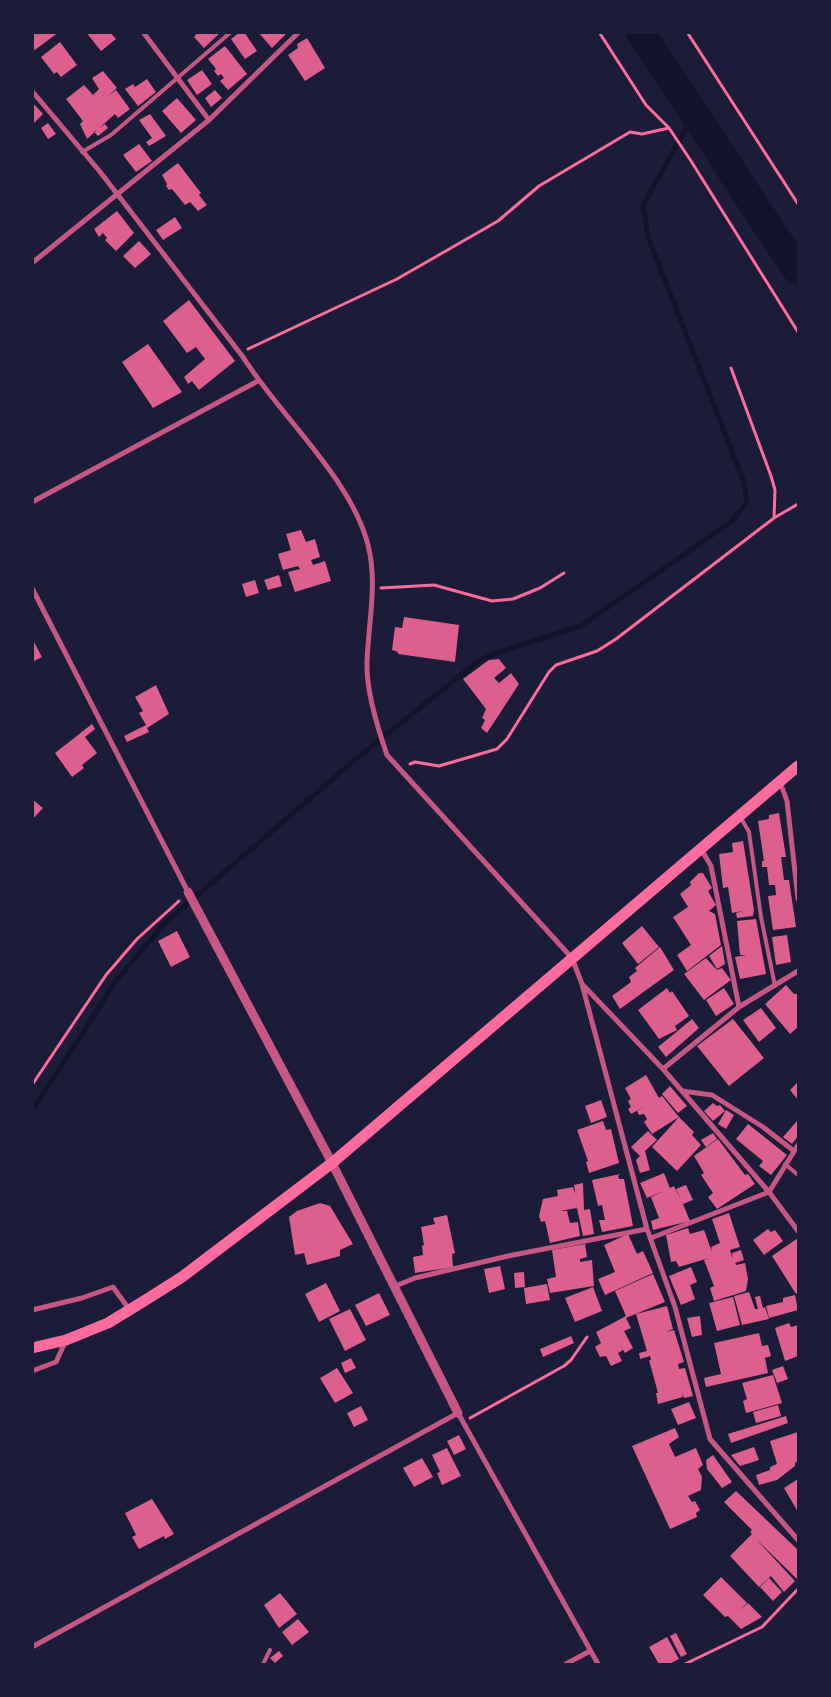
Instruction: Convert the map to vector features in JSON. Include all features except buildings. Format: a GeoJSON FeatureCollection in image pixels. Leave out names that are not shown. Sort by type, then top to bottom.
{"type":"FeatureCollection","features":[{"type":"Feature","properties":{"kind":"main road"},"geometry":{"type":"LineString","coordinates":[[32,1348],[66,1340],[108,1323],[182,1277],[332,1163],[798,766]]}},
{"type":"Feature","properties":{"kind":"street"},"geometry":{"type":"LineString","coordinates":[[142,32],[209,120]]}},
{"type":"Feature","properties":{"kind":"street"},"geometry":{"type":"LineString","coordinates":[[32,263],[209,120],[299,32]]}},
{"type":"Feature","properties":{"kind":"street"},"geometry":{"type":"LineString","coordinates":[[32,91],[118,195],[240,353],[258,381],[318,454],[359,516],[369,547],[373,588],[367,665],[377,726],[388,755],[572,958],[582,984],[648,1229],[675,1307],[710,1439],[798,1540]]}},
{"type":"Feature","properties":{"kind":"street"},"geometry":{"type":"LineString","coordinates":[[32,502],[258,381]]}},
{"type":"Feature","properties":{"kind":"street"},"geometry":{"type":"LineString","coordinates":[[32,588],[188,892],[332,1163],[458,1413],[598,1664]]}},
{"type":"Feature","properties":{"kind":"street"},"geometry":{"type":"LineString","coordinates":[[780,782],[787,801],[798,899]]}},
{"type":"Feature","properties":{"kind":"street"},"geometry":{"type":"LineString","coordinates":[[701,849],[711,866],[739,1007]]}},
{"type":"Feature","properties":{"kind":"street"},"geometry":{"type":"LineString","coordinates":[[663,1070],[739,1007],[798,971]]}},
{"type":"Feature","properties":{"kind":"street"},"geometry":{"type":"LineString","coordinates":[[582,984],[663,1070],[768,1192],[798,1231]]}},
{"type":"Feature","properties":{"kind":"street"},"geometry":{"type":"LineString","coordinates":[[681,1091],[712,1096],[763,1126],[794,1151]]}},
{"type":"Feature","properties":{"kind":"street"},"geometry":{"type":"LineString","coordinates":[[651,1238],[768,1192],[798,1146]]}},
{"type":"Feature","properties":{"kind":"street"},"geometry":{"type":"LineString","coordinates":[[393,1287],[415,1278],[499,1258],[648,1229]]}},
{"type":"Feature","properties":{"kind":"street"},"geometry":{"type":"LineString","coordinates":[[32,1310],[82,1298],[113,1287],[129,1310]]}},
{"type":"Feature","properties":{"kind":"street"},"geometry":{"type":"LineString","coordinates":[[32,1372],[56,1362],[66,1340]]}},
{"type":"Feature","properties":{"kind":"street"},"geometry":{"type":"LineString","coordinates":[[32,1647],[458,1413]]}},
{"type":"Feature","properties":{"kind":"street"},"geometry":{"type":"LineString","coordinates":[[566,1664],[590,1651]]}},
{"type":"Feature","properties":{"kind":"lane"},"geometry":{"type":"LineString","coordinates":[[82,152],[110,135],[231,32]]}},
{"type":"Feature","properties":{"kind":"lane"},"geometry":{"type":"LineString","coordinates":[[740,816],[749,832],[761,917],[775,986]]}},
{"type":"Feature","properties":{"kind":"lane"},"geometry":{"type":"LineString","coordinates":[[785,1164],[798,1175]]}},
{"type":"Feature","properties":{"kind":"lane"},"geometry":{"type":"LineString","coordinates":[[263,1664],[270,1650]]}},
{"type":"Feature","properties":{"kind":"path"},"geometry":{"type":"LineString","coordinates":[[599,32],[646,105],[669,128],[691,161],[798,332]]}},
{"type":"Feature","properties":{"kind":"path"},"geometry":{"type":"LineString","coordinates":[[687,32],[798,204]]}},
{"type":"Feature","properties":{"kind":"path"},"geometry":{"type":"LineString","coordinates":[[240,353],[398,279],[498,220],[539,186],[630,132],[642,134],[669,128]]}},
{"type":"Feature","properties":{"kind":"path"},"geometry":{"type":"LineString","coordinates":[[731,368],[771,476],[774,490],[774,518]]}},
{"type":"Feature","properties":{"kind":"path"},"geometry":{"type":"LineString","coordinates":[[400,769],[415,762],[439,766],[496,749],[507,739],[549,672],[556,665],[597,651],[616,640],[774,518],[798,504]]}},
{"type":"Feature","properties":{"kind":"path"},"geometry":{"type":"LineString","coordinates":[[373,588],[434,585],[492,601],[506,600],[540,588],[564,573]]}},
{"type":"Feature","properties":{"kind":"path"},"geometry":{"type":"LineString","coordinates":[[32,1085],[106,975],[137,939],[188,892]]}},
{"type":"Feature","properties":{"kind":"path"},"geometry":{"type":"LineString","coordinates":[[463,1422],[564,1366],[571,1360],[587,1337]]}},
{"type":"Feature","properties":{"kind":"path"},"geometry":{"type":"LineString","coordinates":[[686,1664],[762,1627],[798,1589]]}},
{"type":"Feature","properties":{"kind":"waterway"},"geometry":{"type":"LineString","coordinates":[[640,32],[798,271]]}},
{"type":"Feature","properties":{"kind":"waterway"},"geometry":{"type":"LineString","coordinates":[[32,1111],[116,981],[164,924],[357,758],[480,660],[499,652],[581,626],[731,522],[747,502],[744,482],[648,237],[643,205],[695,113]]}}]}
